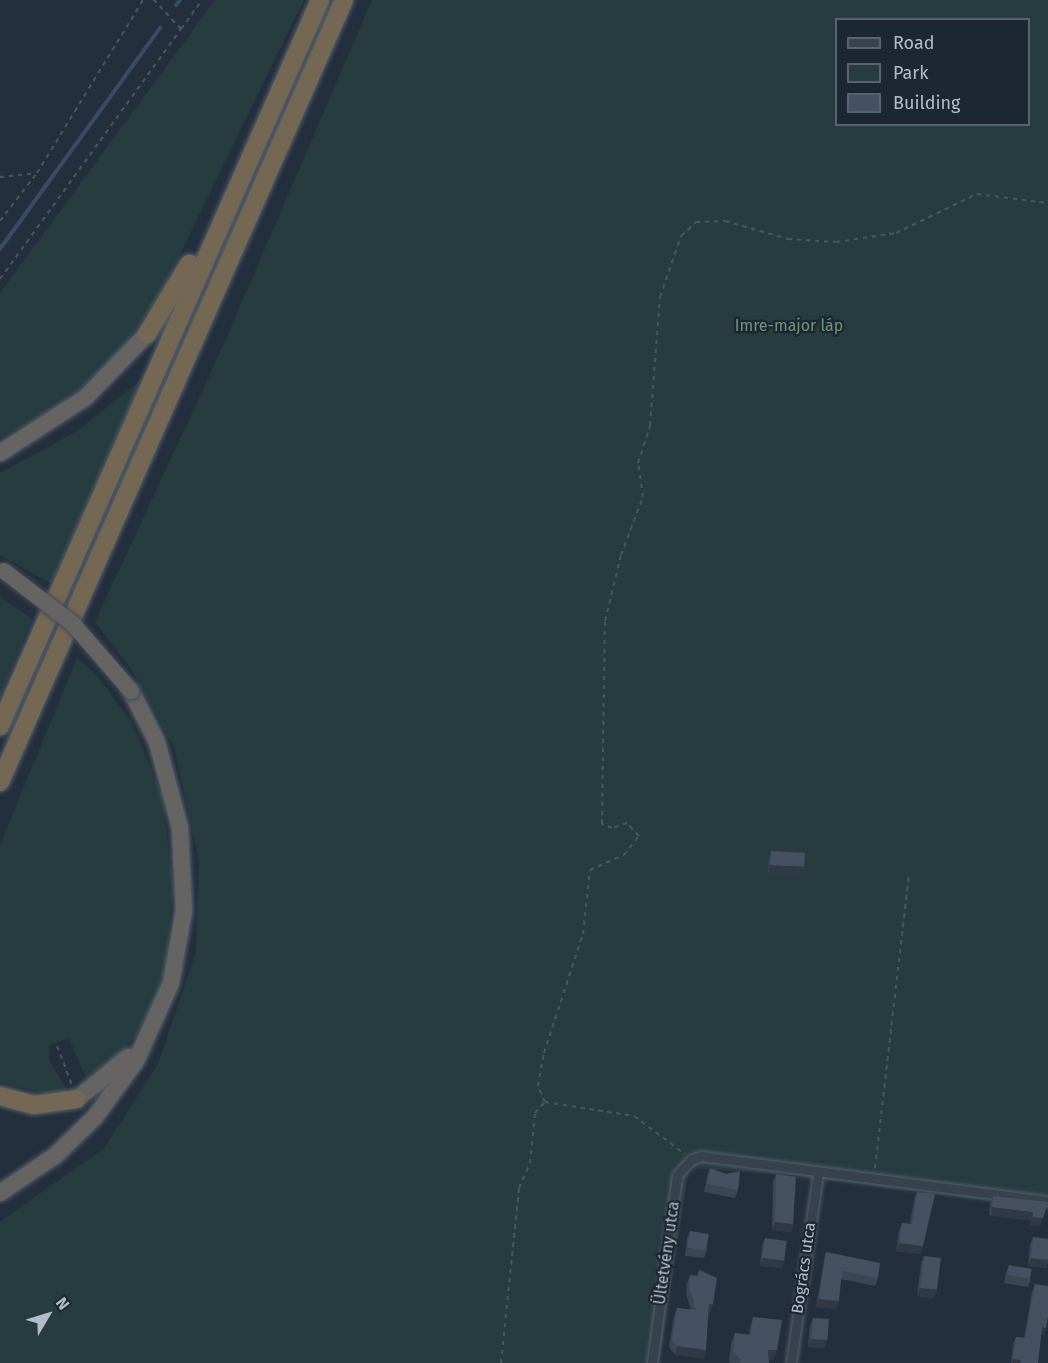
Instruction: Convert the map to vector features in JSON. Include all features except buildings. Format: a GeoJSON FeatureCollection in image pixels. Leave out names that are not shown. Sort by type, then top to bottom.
{"type":"FeatureCollection","features":[{"type":"Feature","properties":{"kind":"highway"},"geometry":{"type":"LineString","coordinates":[[0,726],[320,0]]}},
{"type":"Feature","properties":{"kind":"highway"},"geometry":{"type":"LineString","coordinates":[[0,782],[344,0]]}},
{"type":"Feature","properties":{"kind":"highway"},"geometry":{"type":"LineString","coordinates":[[0,453],[85,398],[147,334],[252,150]]}},
{"type":"Feature","properties":{"kind":"highway"},"geometry":{"type":"LineString","coordinates":[[0,1193],[83,1130],[136,1061],[152,1029],[181,936],[182,854],[166,765],[130,692],[73,624],[2,571]]}},
{"type":"Feature","properties":{"kind":"highway"},"geometry":{"type":"LineString","coordinates":[[0,1096],[34,1105],[77,1099],[114,1073],[152,1029]]}},
{"type":"Feature","properties":{"kind":"street"},"geometry":{"type":"LineString","coordinates":[[697,1158],[1048,1201]]}},
{"type":"Feature","properties":{"kind":"street","name":"Ültetvény utca"},"geometry":{"type":"LineString","coordinates":[[652,1363],[677,1175],[697,1158]]}},
{"type":"Feature","properties":{"kind":"street","name":"Bogrács utca"},"geometry":{"type":"LineString","coordinates":[[791,1363],[818,1173]]}},
{"type":"Feature","properties":{"kind":"path"},"geometry":{"type":"LineString","coordinates":[[0,221],[37,173],[143,0]]}},
{"type":"Feature","properties":{"kind":"path"},"geometry":{"type":"LineString","coordinates":[[154,0],[181,29]]}},
{"type":"Feature","properties":{"kind":"path"},"geometry":{"type":"LineString","coordinates":[[0,279],[202,0]]}},
{"type":"Feature","properties":{"kind":"path"},"geometry":{"type":"LineString","coordinates":[[0,177],[37,173]]}},
{"type":"Feature","properties":{"kind":"path"},"geometry":{"type":"LineString","coordinates":[[545,1102],[538,1086],[544,1053],[583,934],[590,870],[624,855],[639,836],[627,823],[612,828],[602,824],[605,621],[621,555],[643,497],[638,463],[650,424],[660,297],[681,236],[696,222],[725,221],[788,239],[836,242],[897,232],[977,194],[1048,203]]}},
{"type":"Feature","properties":{"kind":"path"},"geometry":{"type":"LineString","coordinates":[[874,1180],[909,876]]}},
{"type":"Feature","properties":{"kind":"path"},"geometry":{"type":"LineString","coordinates":[[57,1046],[77,1099]]}},
{"type":"Feature","properties":{"kind":"path"},"geometry":{"type":"LineString","coordinates":[[545,1102],[634,1116],[697,1158]]}},
{"type":"Feature","properties":{"kind":"path"},"geometry":{"type":"LineString","coordinates":[[501,1363],[519,1188],[530,1163],[535,1113],[545,1102]]}},
{"type":"Feature","properties":{"kind":"green space"},"geometry":{"type":"Polygon","coordinates":[[[215,0],[304,0],[160,295],[119,354],[56,409],[0,438],[0,293],[215,0]]]}},
{"type":"Feature","properties":{"kind":"green space","name":"Imre-major láp"},"geometry":{"type":"Polygon","coordinates":[[[372,0],[1048,0],[1048,1209],[790,1175],[689,1168],[659,1363],[0,1363],[0,1222],[104,1148],[158,1064],[196,952],[199,861],[174,747],[132,670],[95,622],[219,355],[372,0]]]}},
{"type":"Feature","properties":{"kind":"green space"},"geometry":{"type":"Polygon","coordinates":[[[142,379],[52,584],[0,555],[0,473],[76,432],[142,379]]]}},
{"type":"Feature","properties":{"kind":"green space"},"geometry":{"type":"Polygon","coordinates":[[[0,597],[32,619],[0,697],[0,597]]]}},
{"type":"Feature","properties":{"kind":"green space"},"geometry":{"type":"Polygon","coordinates":[[[77,658],[96,674],[133,724],[162,796],[173,886],[166,966],[149,1020],[123,1051],[86,1078],[69,1038],[49,1045],[49,1060],[68,1092],[43,1093],[0,1082],[0,845],[77,658]]]}},
{"type":"Feature","properties":{"kind":"waterway"},"geometry":{"type":"LineString","coordinates":[[176,5],[180,0]]}},
{"type":"Feature","properties":{"kind":"waterway"},"geometry":{"type":"LineString","coordinates":[[0,249],[160,28]]}}]}
